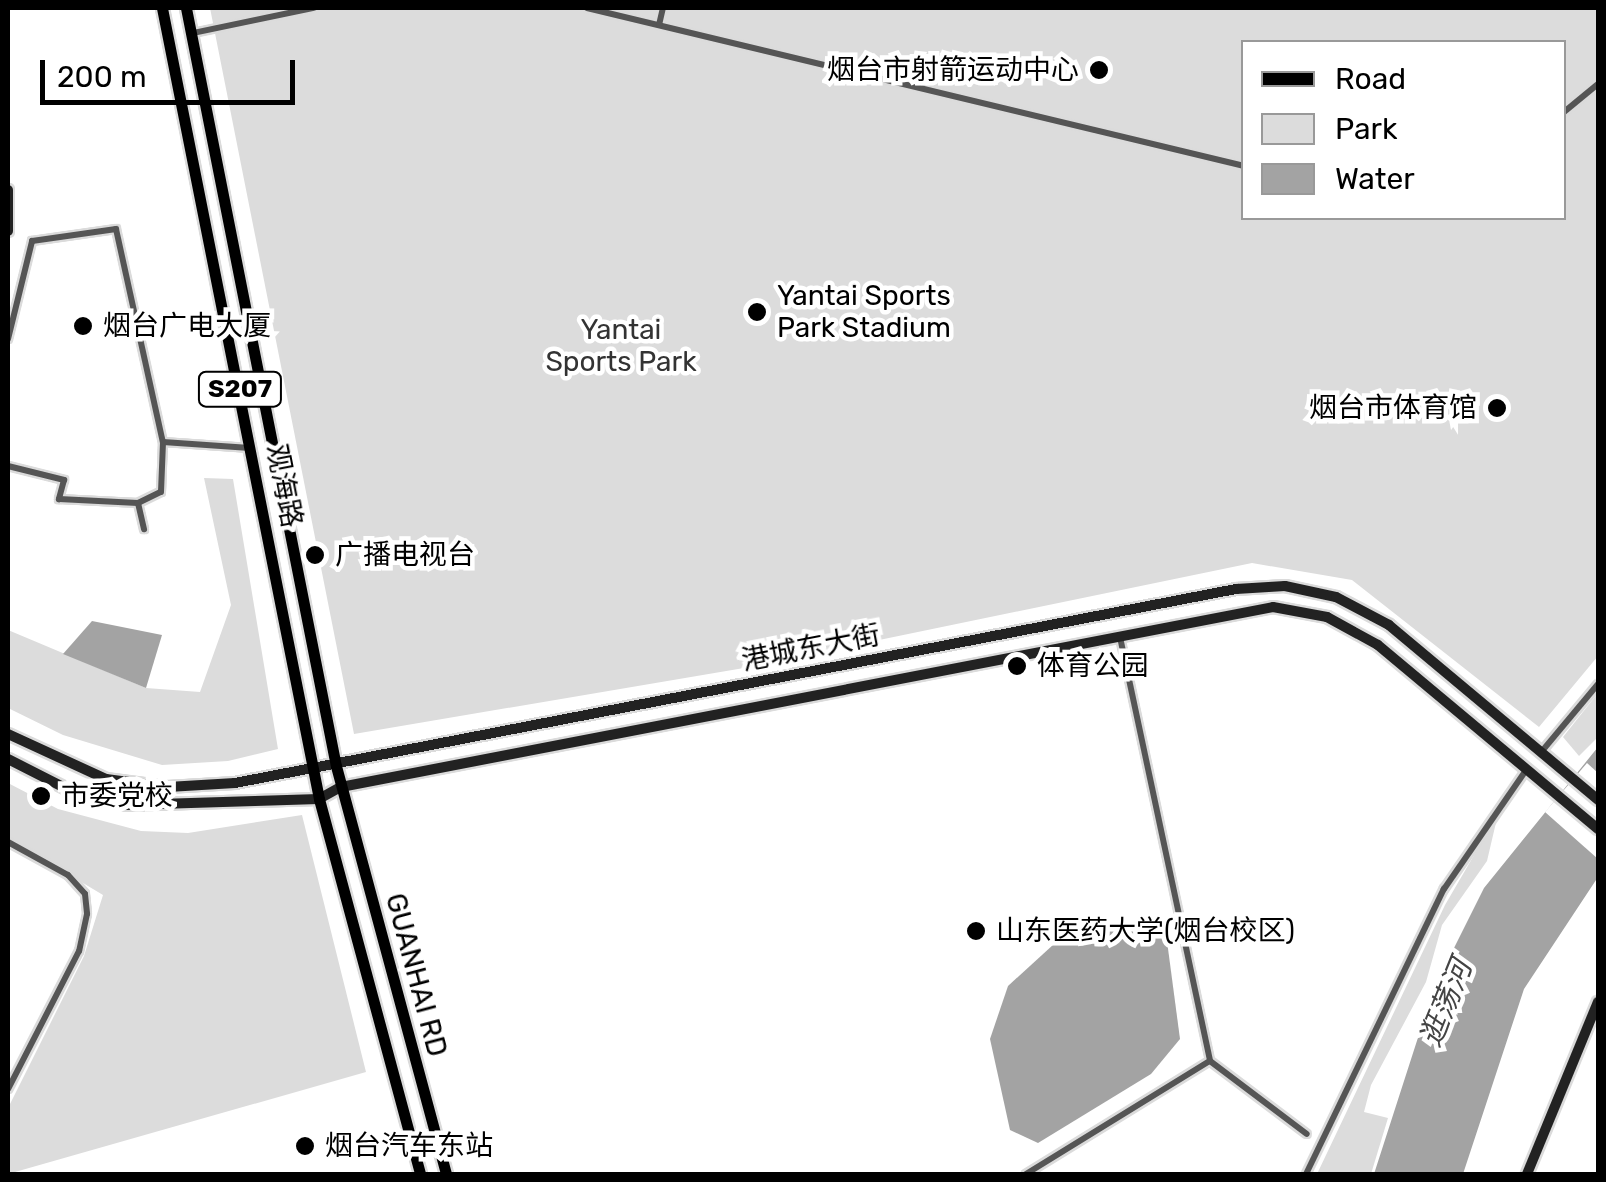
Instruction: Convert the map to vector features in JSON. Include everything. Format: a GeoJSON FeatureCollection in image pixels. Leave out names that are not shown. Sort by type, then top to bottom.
{"type":"FeatureCollection","features":[{"type":"Feature","properties":{"kind":"main road","name":"观海路"},"geometry":{"type":"LineString","coordinates":[[162,8],[319,798]]}},
{"type":"Feature","properties":{"kind":"main road","name":"观海路"},"geometry":{"type":"LineString","coordinates":[[186,8],[341,788]]}},
{"type":"Feature","properties":{"kind":"main road"},"geometry":{"type":"LineString","coordinates":[[8,190],[8,231]]}},
{"type":"Feature","properties":{"kind":"main road","name":"港城东大街"},"geometry":{"type":"LineString","coordinates":[[8,734],[71,766],[134,785],[235,782],[314,771],[1263,586],[1308,590],[1366,610],[1598,800]]}},
{"type":"Feature","properties":{"kind":"main road","name":"港城东大街"},"geometry":{"type":"LineString","coordinates":[[8,759],[65,788],[127,805],[319,798],[341,788],[1249,608],[1328,616],[1378,645],[1598,829]]}},
{"type":"Feature","properties":{"kind":"main road","name":"GUANHAI RD"},"geometry":{"type":"LineString","coordinates":[[341,788],[446,1174]]}},
{"type":"Feature","properties":{"kind":"main road","name":"GUANHAI RD"},"geometry":{"type":"LineString","coordinates":[[319,798],[420,1174]]}},
{"type":"Feature","properties":{"kind":"main road"},"geometry":{"type":"LineString","coordinates":[[1527,1174],[1598,1002]]}},
{"type":"Feature","properties":{"kind":"street"},"geometry":{"type":"LineString","coordinates":[[192,34],[312,8]]}},
{"type":"Feature","properties":{"kind":"street"},"geometry":{"type":"LineString","coordinates":[[587,8],[1241,165]]}},
{"type":"Feature","properties":{"kind":"street"},"geometry":{"type":"LineString","coordinates":[[659,25],[663,8]]}},
{"type":"Feature","properties":{"kind":"street"},"geometry":{"type":"LineString","coordinates":[[1566,110],[1598,84]]}},
{"type":"Feature","properties":{"kind":"street"},"geometry":{"type":"LineString","coordinates":[[8,339],[32,241],[116,228],[163,442],[160,492],[138,503],[59,499],[64,480],[8,466]]}},
{"type":"Feature","properties":{"kind":"street"},"geometry":{"type":"LineString","coordinates":[[163,442],[252,448]]}},
{"type":"Feature","properties":{"kind":"street"},"geometry":{"type":"LineString","coordinates":[[138,503],[144,529]]}},
{"type":"Feature","properties":{"kind":"street"},"geometry":{"type":"LineString","coordinates":[[1119,633],[1210,1061],[1306,1134]]}},
{"type":"Feature","properties":{"kind":"street"},"geometry":{"type":"LineString","coordinates":[[1542,751],[1598,684]]}},
{"type":"Feature","properties":{"kind":"street"},"geometry":{"type":"LineString","coordinates":[[1306,1174],[1444,889],[1527,768]]}},
{"type":"Feature","properties":{"kind":"street"},"geometry":{"type":"LineString","coordinates":[[8,842],[68,875],[84,894],[87,914],[79,951],[8,1089]]}},
{"type":"Feature","properties":{"kind":"street"},"geometry":{"type":"LineString","coordinates":[[1026,1174],[1210,1061]]}},
{"type":"Feature","properties":{"kind":"green space","name":"Yantai Sports Park"},"geometry":{"type":"Polygon","coordinates":[[[210,8],[1598,8],[1598,656],[1539,727],[1352,580],[1252,563],[744,668],[354,734],[210,8]]]}},
{"type":"Feature","properties":{"kind":"green space"},"geometry":{"type":"Polygon","coordinates":[[[204,478],[233,479],[278,749],[228,761],[162,765],[63,735],[8,708],[8,630],[146,688],[200,692],[231,605],[204,478]]]}},
{"type":"Feature","properties":{"kind":"green space"},"geometry":{"type":"Polygon","coordinates":[[[1598,693],[1598,737],[1579,756],[1563,737],[1598,693]]]}},
{"type":"Feature","properties":{"kind":"green space"},"geometry":{"type":"Polygon","coordinates":[[[8,783],[58,809],[141,831],[188,833],[302,815],[366,1072],[8,1174],[8,1108],[84,956],[103,895],[8,838],[8,783]]]}},
{"type":"Feature","properties":{"kind":"green space"},"geometry":{"type":"Polygon","coordinates":[[[1498,814],[1487,861],[1442,925],[1426,982],[1371,1085],[1364,1112],[1388,1118],[1371,1174],[1317,1174],[1445,905],[1498,814]]]}},
{"type":"Feature","properties":{"kind":"water"},"geometry":{"type":"Polygon","coordinates":[[[92,621],[162,635],[146,688],[63,654],[92,621]]]}},
{"type":"Feature","properties":{"kind":"water","name":"逛荡河"},"geometry":{"type":"Polygon","coordinates":[[[1598,747],[1598,877],[1524,989],[1463,1174],[1374,1174],[1434,988],[1484,888],[1598,747]]]}},
{"type":"Feature","properties":{"kind":"water"},"geometry":{"type":"Polygon","coordinates":[[[1157,920],[1165,926],[1180,1039],[1151,1074],[1038,1143],[1010,1130],[990,1039],[1008,986],[1054,944],[1157,920]]]}},
{"type":"Feature","properties":{"kind":"pier"},"geometry":{"type":"Polygon","coordinates":[[[1587,763],[1598,773],[1598,859],[1545,812],[1587,763]]]}},
{"type":"Feature","properties":{"kind":"place","name":"烟台市射箭运动中心"},"geometry":{"type":"Point","coordinates":[1099,70]}},
{"type":"Feature","properties":{"kind":"place","name":"Yantai Sports Park Stadium"},"geometry":{"type":"Point","coordinates":[757,312]}},
{"type":"Feature","properties":{"kind":"place","name":"烟台广电大厦"},"geometry":{"type":"Point","coordinates":[83,326]}},
{"type":"Feature","properties":{"kind":"place","name":"烟台市体育馆"},"geometry":{"type":"Point","coordinates":[1497,408]}},
{"type":"Feature","properties":{"kind":"place","name":"广播电视台"},"geometry":{"type":"Point","coordinates":[315,555]}},
{"type":"Feature","properties":{"kind":"place","name":"体育公园"},"geometry":{"type":"Point","coordinates":[1017,666]}},
{"type":"Feature","properties":{"kind":"place","name":"市委党校"},"geometry":{"type":"Point","coordinates":[41,796]}},
{"type":"Feature","properties":{"kind":"place","name":"山东医药大学(烟台校区)"},"geometry":{"type":"Point","coordinates":[976,931]}},
{"type":"Feature","properties":{"kind":"place","name":"烟台汽车东站"},"geometry":{"type":"Point","coordinates":[305,1146]}}]}
